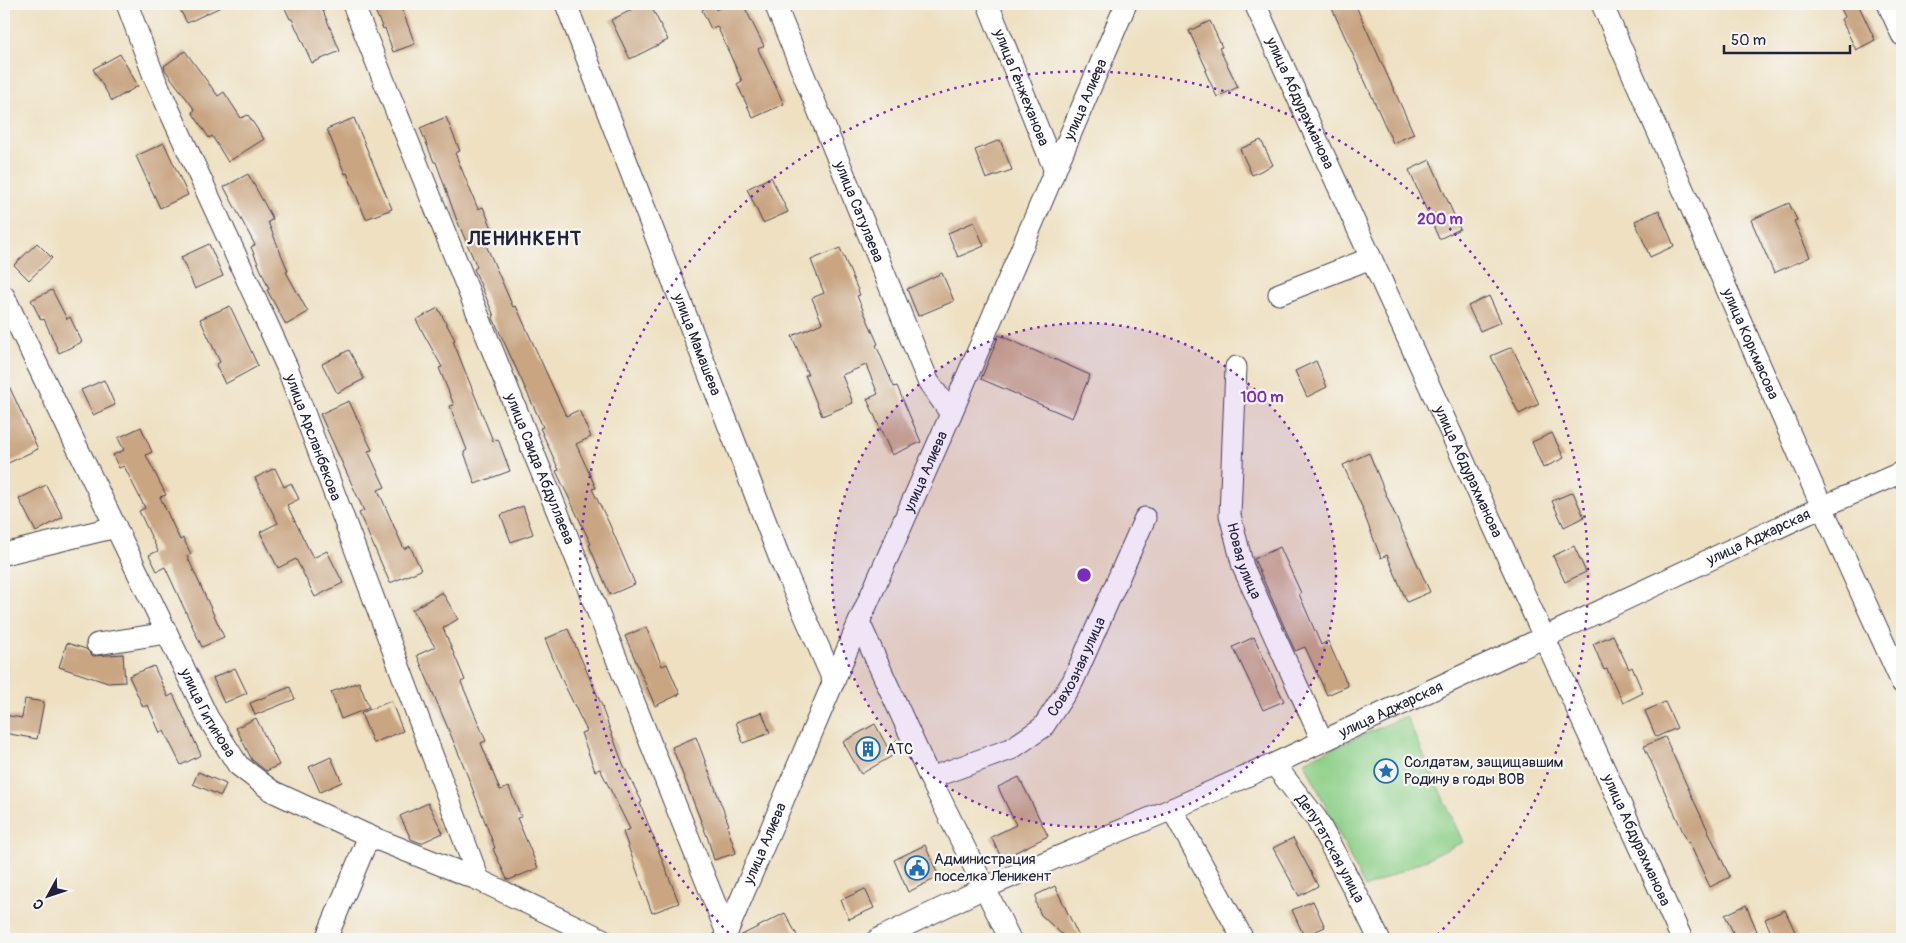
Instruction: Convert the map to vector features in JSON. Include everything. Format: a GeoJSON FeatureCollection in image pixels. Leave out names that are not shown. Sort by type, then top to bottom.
{"type":"FeatureCollection","features":[{"type":"Feature","properties":{"kind":"street","name":"улица Арсланбекова"},"geometry":{"type":"LineString","coordinates":[[127,4],[155,79],[287,367],[479,880]]}},
{"type":"Feature","properties":{"kind":"street","name":"улица Саида Абдуллаева"},"geometry":{"type":"LineString","coordinates":[[353,4],[726,936]]}},
{"type":"Feature","properties":{"kind":"street","name":"улица Мамашева"},"geometry":{"type":"LineString","coordinates":[[566,4],[780,559],[834,682]]}},
{"type":"Feature","properties":{"kind":"street","name":"улица Сатулаева"},"geometry":{"type":"LineString","coordinates":[[775,4],[928,381],[951,414]]}},
{"type":"Feature","properties":{"kind":"street","name":"улица Генжеханова"},"geometry":{"type":"LineString","coordinates":[[988,4],[1055,170]]}},
{"type":"Feature","properties":{"kind":"street","name":"улица Алиева"},"geometry":{"type":"LineString","coordinates":[[726,936],[859,622],[951,414],[1126,4]]}},
{"type":"Feature","properties":{"kind":"street","name":"улица Абдурахманова"},"geometry":{"type":"LineString","coordinates":[[1255,4],[1682,939]]}},
{"type":"Feature","properties":{"kind":"street","name":"улица Коркмасова"},"geometry":{"type":"LineString","coordinates":[[1602,4],[1822,507],[1902,683]]}},
{"type":"Feature","properties":{"kind":"street"},"geometry":{"type":"LineString","coordinates":[[1888,4],[1902,35]]}},
{"type":"Feature","properties":{"kind":"street"},"geometry":{"type":"LineString","coordinates":[[1279,294],[1371,258]]}},
{"type":"Feature","properties":{"kind":"street","name":"улица Гитинова"},"geometry":{"type":"LineString","coordinates":[[4,296],[208,718],[238,765],[272,791],[369,836],[479,880],[602,939]]}},
{"type":"Feature","properties":{"kind":"street","name":"Новая улица"},"geometry":{"type":"LineString","coordinates":[[1236,368],[1230,515],[1243,567],[1322,740]]}},
{"type":"Feature","properties":{"kind":"street","name":"улица Аджарская"},"geometry":{"type":"LineString","coordinates":[[878,939],[984,888],[1274,764],[1822,507],[1902,472]]}},
{"type":"Feature","properties":{"kind":"street","name":"Совхозная улица"},"geometry":{"type":"LineString","coordinates":[[930,778],[1010,749],[1043,727],[1073,681],[1145,518]]}},
{"type":"Feature","properties":{"kind":"street"},"geometry":{"type":"LineString","coordinates":[[4,554],[116,526]]}},
{"type":"Feature","properties":{"kind":"street"},"geometry":{"type":"LineString","coordinates":[[859,622],[930,778],[1010,939]]}},
{"type":"Feature","properties":{"kind":"street"},"geometry":{"type":"LineString","coordinates":[[97,644],[167,633]]}},
{"type":"Feature","properties":{"kind":"street","name":"Депутатская улица"},"geometry":{"type":"LineString","coordinates":[[1274,764],[1316,818],[1379,939]]}},
{"type":"Feature","properties":{"kind":"street"},"geometry":{"type":"LineString","coordinates":[[1172,809],[1243,939]]}},
{"type":"Feature","properties":{"kind":"street"},"geometry":{"type":"LineString","coordinates":[[326,939],[369,836]]}},
{"type":"Feature","properties":{"kind":"green space"},"geometry":{"type":"Polygon","coordinates":[[[1406,716],[1463,842],[1365,888],[1304,761],[1406,716]]]}},
{"type":"Feature","properties":{"kind":"building"},"geometry":{"type":"Polygon","coordinates":[[[177,4],[227,4],[187,23],[177,4]]]}},
{"type":"Feature","properties":{"kind":"building"},"geometry":{"type":"Polygon","coordinates":[[[283,4],[320,4],[340,51],[312,63],[283,4]]]}},
{"type":"Feature","properties":{"kind":"building"},"geometry":{"type":"Polygon","coordinates":[[[372,4],[400,4],[415,44],[393,52],[385,28],[383,29],[372,4]]]}},
{"type":"Feature","properties":{"kind":"building"},"geometry":{"type":"Polygon","coordinates":[[[644,4],[650,4],[668,40],[630,59],[611,20],[644,4]]]}},
{"type":"Feature","properties":{"kind":"building"},"geometry":{"type":"Polygon","coordinates":[[[713,4],[716,10],[728,4],[743,4],[764,46],[758,49],[784,104],[753,118],[737,84],[742,81],[717,26],[711,29],[702,10],[713,4]]]}},
{"type":"Feature","properties":{"kind":"building"},"geometry":{"type":"Polygon","coordinates":[[[1330,4],[1355,4],[1414,134],[1393,143],[1330,4]]]}},
{"type":"Feature","properties":{"kind":"building"},"geometry":{"type":"Polygon","coordinates":[[[1839,4],[1858,4],[1875,40],[1856,50],[1841,19],[1845,17],[1839,4]]]}},
{"type":"Feature","properties":{"kind":"building"},"geometry":{"type":"Polygon","coordinates":[[[1210,21],[1222,47],[1219,48],[1238,87],[1217,97],[1189,31],[1210,21]]]}},
{"type":"Feature","properties":{"kind":"building"},"geometry":{"type":"Polygon","coordinates":[[[185,51],[218,96],[224,92],[241,118],[248,115],[264,139],[228,162],[212,136],[209,138],[192,112],[195,110],[165,70],[164,66],[185,51]]]}},
{"type":"Feature","properties":{"kind":"building"},"geometry":{"type":"Polygon","coordinates":[[[120,54],[138,86],[112,101],[93,69],[120,54]]]}},
{"type":"Feature","properties":{"kind":"building"},"geometry":{"type":"Polygon","coordinates":[[[446,117],[460,151],[455,153],[478,209],[483,207],[497,240],[486,245],[513,307],[516,306],[566,416],[579,410],[591,437],[576,444],[596,488],[592,489],[635,584],[610,595],[589,545],[591,544],[556,471],[559,470],[540,428],[543,427],[493,318],[494,316],[474,269],[477,267],[456,218],[436,162],[434,162],[420,128],[446,117]]]}},
{"type":"Feature","properties":{"kind":"building"},"geometry":{"type":"Polygon","coordinates":[[[354,118],[392,209],[366,219],[327,129],[354,118]]]}},
{"type":"Feature","properties":{"kind":"building"},"geometry":{"type":"Polygon","coordinates":[[[1000,140],[1012,170],[986,179],[975,150],[1000,140]]]}},
{"type":"Feature","properties":{"kind":"building"},"geometry":{"type":"Polygon","coordinates":[[[1261,140],[1273,165],[1252,175],[1240,149],[1261,140]]]}},
{"type":"Feature","properties":{"kind":"building"},"geometry":{"type":"Polygon","coordinates":[[[164,143],[188,195],[160,208],[136,156],[164,143]]]}},
{"type":"Feature","properties":{"kind":"building"},"geometry":{"type":"Polygon","coordinates":[[[1430,160],[1460,229],[1439,239],[1409,170],[1430,160]]]}},
{"type":"Feature","properties":{"kind":"building"},"geometry":{"type":"Polygon","coordinates":[[[248,174],[273,219],[268,222],[288,271],[286,272],[308,312],[286,325],[267,290],[269,289],[251,247],[255,245],[224,187],[248,174]]]}},
{"type":"Feature","properties":{"kind":"building"},"geometry":{"type":"Polygon","coordinates":[[[771,177],[788,212],[763,223],[747,189],[771,177]]]}},
{"type":"Feature","properties":{"kind":"building"},"geometry":{"type":"Polygon","coordinates":[[[1789,203],[1797,220],[1794,221],[1810,257],[1774,273],[1751,220],[1789,203]]]}},
{"type":"Feature","properties":{"kind":"building"},"geometry":{"type":"Polygon","coordinates":[[[1659,210],[1674,246],[1650,257],[1635,221],[1659,210]]]}},
{"type":"Feature","properties":{"kind":"building"},"geometry":{"type":"Polygon","coordinates":[[[974,222],[984,246],[958,257],[948,233],[974,222]]]}},
{"type":"Feature","properties":{"kind":"building"},"geometry":{"type":"Polygon","coordinates":[[[37,243],[52,258],[29,280],[14,265],[37,243]]]}},
{"type":"Feature","properties":{"kind":"building"},"geometry":{"type":"Polygon","coordinates":[[[209,244],[223,276],[195,289],[181,257],[209,244]]]}},
{"type":"Feature","properties":{"kind":"building"},"geometry":{"type":"Polygon","coordinates":[[[840,248],[860,295],[857,296],[878,344],[876,345],[894,387],[897,386],[921,442],[892,455],[867,399],[878,394],[866,365],[842,375],[853,403],[822,416],[805,375],[808,375],[792,336],[822,323],[812,298],[824,293],[811,260],[840,248]]]}},
{"type":"Feature","properties":{"kind":"building"},"geometry":{"type":"Polygon","coordinates":[[[942,273],[954,301],[918,316],[907,289],[942,273]]]}},
{"type":"Feature","properties":{"kind":"building"},"geometry":{"type":"Polygon","coordinates":[[[52,290],[67,319],[70,317],[82,342],[59,353],[44,319],[41,320],[31,300],[52,290]]]}},
{"type":"Feature","properties":{"kind":"building"},"geometry":{"type":"Polygon","coordinates":[[[1489,296],[1501,322],[1480,331],[1468,306],[1489,296]]]}},
{"type":"Feature","properties":{"kind":"building"},"geometry":{"type":"Polygon","coordinates":[[[230,306],[258,366],[225,384],[216,365],[220,362],[200,319],[230,306]]]}},
{"type":"Feature","properties":{"kind":"building"},"geometry":{"type":"Polygon","coordinates":[[[438,308],[455,340],[453,341],[493,441],[498,439],[510,471],[475,484],[464,452],[467,450],[450,406],[454,405],[439,368],[442,367],[416,320],[438,308]]]}},
{"type":"Feature","properties":{"kind":"building"},"geometry":{"type":"Polygon","coordinates":[[[999,335],[1090,375],[1072,418],[981,379],[999,335]]]}},
{"type":"Feature","properties":{"kind":"building"},"geometry":{"type":"Polygon","coordinates":[[[1512,347],[1539,404],[1519,414],[1491,356],[1512,347]]]}},
{"type":"Feature","properties":{"kind":"building"},"geometry":{"type":"Polygon","coordinates":[[[349,350],[364,379],[337,393],[322,364],[349,350]]]}},
{"type":"Feature","properties":{"kind":"building"},"geometry":{"type":"Polygon","coordinates":[[[1316,361],[1327,387],[1307,397],[1295,371],[1316,361]]]}},
{"type":"Feature","properties":{"kind":"building"},"geometry":{"type":"Polygon","coordinates":[[[4,375],[38,449],[4,465],[4,375]]]}},
{"type":"Feature","properties":{"kind":"building"},"geometry":{"type":"Polygon","coordinates":[[[104,380],[115,405],[93,415],[81,390],[104,380]]]}},
{"type":"Feature","properties":{"kind":"building"},"geometry":{"type":"Polygon","coordinates":[[[349,401],[372,450],[368,451],[385,487],[378,490],[404,549],[410,546],[421,570],[390,583],[359,513],[364,511],[320,414],[349,401]]]}},
{"type":"Feature","properties":{"kind":"building"},"geometry":{"type":"Polygon","coordinates":[[[141,427],[152,452],[146,455],[166,495],[160,497],[180,540],[183,538],[191,554],[187,556],[224,637],[202,647],[165,567],[157,571],[149,555],[158,551],[139,511],[145,508],[124,466],[119,468],[113,455],[124,450],[118,438],[141,427]]]}},
{"type":"Feature","properties":{"kind":"building"},"geometry":{"type":"Polygon","coordinates":[[[1552,433],[1564,458],[1543,468],[1532,442],[1552,433]]]}},
{"type":"Feature","properties":{"kind":"building"},"geometry":{"type":"Polygon","coordinates":[[[1369,453],[1430,592],[1407,602],[1387,555],[1381,558],[1363,509],[1343,465],[1369,453]]]}},
{"type":"Feature","properties":{"kind":"building"},"geometry":{"type":"Polygon","coordinates":[[[275,468],[284,487],[291,483],[299,499],[287,505],[313,558],[327,551],[343,583],[315,597],[296,559],[278,568],[260,532],[278,523],[255,478],[275,468]]]}},
{"type":"Feature","properties":{"kind":"building"},"geometry":{"type":"Polygon","coordinates":[[[46,485],[63,517],[36,532],[19,499],[46,485]]]}},
{"type":"Feature","properties":{"kind":"building"},"geometry":{"type":"Polygon","coordinates":[[[1573,492],[1584,517],[1564,527],[1552,501],[1573,492]]]}},
{"type":"Feature","properties":{"kind":"building"},"geometry":{"type":"Polygon","coordinates":[[[523,506],[533,534],[511,542],[501,515],[523,506]]]}},
{"type":"Feature","properties":{"kind":"building"},"geometry":{"type":"Polygon","coordinates":[[[1574,546],[1586,572],[1565,582],[1553,556],[1574,546]]]}},
{"type":"Feature","properties":{"kind":"building"},"geometry":{"type":"Polygon","coordinates":[[[1280,547],[1301,593],[1299,594],[1321,645],[1328,641],[1348,686],[1327,695],[1305,647],[1295,651],[1254,559],[1280,547]]]}},
{"type":"Feature","properties":{"kind":"building"},"geometry":{"type":"Polygon","coordinates":[[[442,592],[458,619],[443,628],[465,680],[461,682],[486,741],[481,743],[500,790],[509,787],[521,817],[517,818],[538,868],[509,880],[493,849],[495,848],[463,764],[417,655],[435,647],[412,610],[442,592]]]}},
{"type":"Feature","properties":{"kind":"building"},"geometry":{"type":"Polygon","coordinates":[[[646,627],[662,666],[667,664],[680,694],[655,706],[625,636],[646,627]]]}},
{"type":"Feature","properties":{"kind":"building"},"geometry":{"type":"Polygon","coordinates":[[[568,629],[603,708],[623,764],[642,802],[640,803],[679,903],[652,913],[623,832],[630,829],[600,769],[595,771],[581,733],[587,731],[545,639],[568,629]]]}},
{"type":"Feature","properties":{"kind":"building"},"geometry":{"type":"Polygon","coordinates":[[[1613,635],[1629,669],[1632,667],[1643,693],[1623,703],[1607,669],[1604,670],[1593,644],[1613,635]]]}},
{"type":"Feature","properties":{"kind":"building"},"geometry":{"type":"Polygon","coordinates":[[[1254,637],[1284,701],[1263,710],[1233,647],[1254,637]]]}},
{"type":"Feature","properties":{"kind":"building"},"geometry":{"type":"Polygon","coordinates":[[[67,643],[86,649],[93,656],[123,654],[125,682],[108,683],[59,667],[67,643]]]}},
{"type":"Feature","properties":{"kind":"building"},"geometry":{"type":"Polygon","coordinates":[[[154,666],[168,697],[173,694],[201,755],[181,765],[164,731],[160,733],[148,705],[143,707],[129,676],[154,666]]]}},
{"type":"Feature","properties":{"kind":"building"},"geometry":{"type":"Polygon","coordinates":[[[235,668],[247,693],[224,703],[213,678],[235,668]]]}},
{"type":"Feature","properties":{"kind":"building"},"geometry":{"type":"Polygon","coordinates":[[[359,682],[369,708],[341,719],[331,692],[359,682]]]}},
{"type":"Feature","properties":{"kind":"building"},"geometry":{"type":"Polygon","coordinates":[[[290,687],[295,699],[255,715],[250,703],[290,687]]]}},
{"type":"Feature","properties":{"kind":"building"},"geometry":{"type":"Polygon","coordinates":[[[25,699],[44,702],[37,739],[4,733],[4,715],[22,718],[25,699]]]}},
{"type":"Feature","properties":{"kind":"building"},"geometry":{"type":"Polygon","coordinates":[[[391,701],[403,731],[373,743],[361,713],[391,701]]]}},
{"type":"Feature","properties":{"kind":"building"},"geometry":{"type":"Polygon","coordinates":[[[1665,702],[1677,728],[1656,737],[1645,711],[1665,702]]]}},
{"type":"Feature","properties":{"kind":"building"},"geometry":{"type":"Polygon","coordinates":[[[762,712],[770,733],[743,743],[736,722],[762,712]]]}},
{"type":"Feature","properties":{"kind":"building"},"geometry":{"type":"Polygon","coordinates":[[[256,718],[279,765],[266,771],[252,760],[236,728],[256,718]]]}},
{"type":"Feature","properties":{"kind":"building","name":"АТС"},"geometry":{"type":"Polygon","coordinates":[[[875,724],[892,756],[861,774],[843,742],[875,724]]]}},
{"type":"Feature","properties":{"kind":"building"},"geometry":{"type":"Polygon","coordinates":[[[696,737],[729,825],[727,826],[736,853],[714,860],[708,839],[672,747],[696,737]]]}},
{"type":"Feature","properties":{"kind":"building"},"geometry":{"type":"Polygon","coordinates":[[[1665,737],[1730,877],[1710,887],[1644,746],[1665,737]]]}},
{"type":"Feature","properties":{"kind":"building"},"geometry":{"type":"Polygon","coordinates":[[[331,757],[342,782],[320,792],[309,767],[331,757]]]}},
{"type":"Feature","properties":{"kind":"building"},"geometry":{"type":"Polygon","coordinates":[[[198,772],[226,784],[221,796],[193,784],[198,772]]]}},
{"type":"Feature","properties":{"kind":"building"},"geometry":{"type":"Polygon","coordinates":[[[1019,777],[1048,836],[1002,859],[991,837],[1016,825],[998,787],[1019,777]]]}},
{"type":"Feature","properties":{"kind":"building"},"geometry":{"type":"Polygon","coordinates":[[[428,803],[443,833],[421,843],[411,839],[400,816],[428,803]]]}},
{"type":"Feature","properties":{"kind":"building"},"geometry":{"type":"Polygon","coordinates":[[[1293,838],[1318,886],[1299,896],[1273,848],[1293,838]]]}},
{"type":"Feature","properties":{"kind":"building","name":"Администрация поселка Леникент"},"geometry":{"type":"Polygon","coordinates":[[[925,845],[939,877],[908,892],[894,860],[925,845]]]}},
{"type":"Feature","properties":{"kind":"building"},"geometry":{"type":"Polygon","coordinates":[[[1055,886],[1080,939],[1067,939],[1041,915],[1036,904],[1036,895],[1055,886]]]}},
{"type":"Feature","properties":{"kind":"building"},"geometry":{"type":"Polygon","coordinates":[[[865,889],[874,908],[849,919],[841,900],[865,889]]]}},
{"type":"Feature","properties":{"kind":"building"},"geometry":{"type":"Polygon","coordinates":[[[1313,901],[1325,927],[1304,936],[1292,910],[1313,901]]]}},
{"type":"Feature","properties":{"kind":"building"},"geometry":{"type":"Polygon","coordinates":[[[1746,905],[1757,931],[1736,939],[1725,915],[1746,905]]]}},
{"type":"Feature","properties":{"kind":"building"},"geometry":{"type":"Polygon","coordinates":[[[1785,910],[1797,936],[1789,939],[1774,939],[1765,919],[1785,910]]]}},
{"type":"Feature","properties":{"kind":"building"},"geometry":{"type":"Polygon","coordinates":[[[785,913],[799,939],[738,939],[738,937],[785,913]]]}},
{"type":"Feature","properties":{"kind":"place","name":"АТС"},"geometry":{"type":"Point","coordinates":[868,749]}},
{"type":"Feature","properties":{"kind":"place","name":"Солдатам, защищавшим Родину в годы ВОВ"},"geometry":{"type":"Point","coordinates":[1386,771]}},
{"type":"Feature","properties":{"kind":"place","name":"Администрация поселка Леникент"},"geometry":{"type":"Point","coordinates":[917,868]}},
{"type":"Feature","properties":{"kind":"district","name":"ЛЕНИНКЕНТ"},"geometry":{"type":"Point","coordinates":[525,238]}}]}
